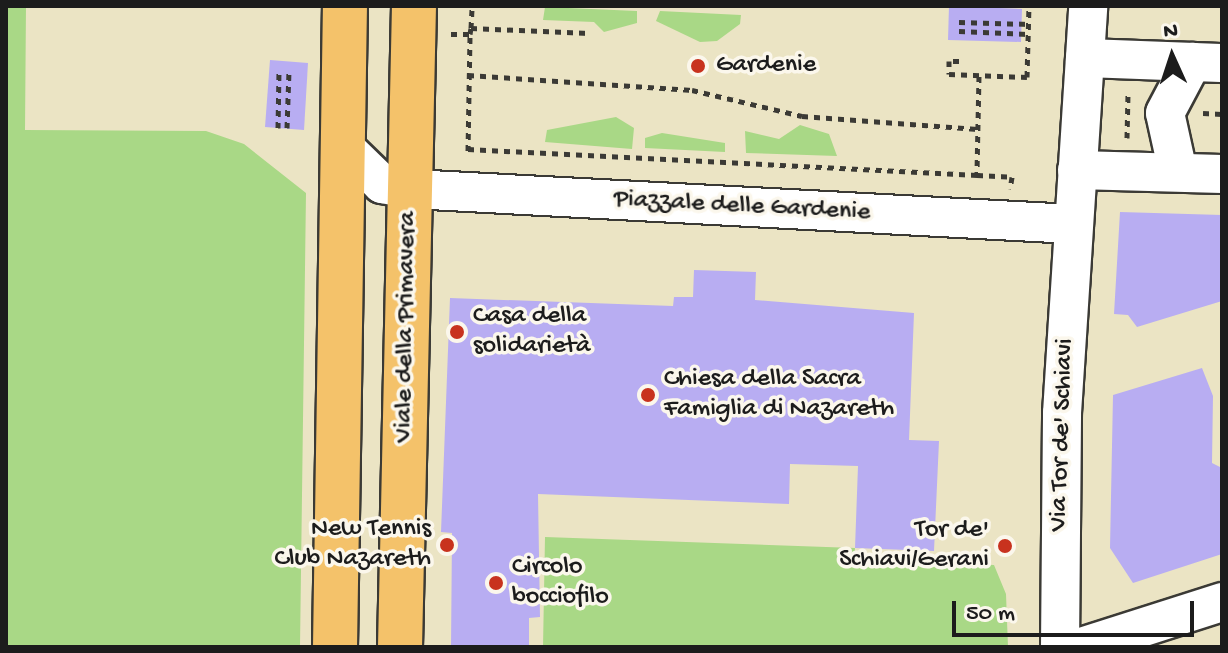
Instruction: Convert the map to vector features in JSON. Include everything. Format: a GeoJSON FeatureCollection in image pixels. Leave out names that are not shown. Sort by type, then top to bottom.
{"type":"FeatureCollection","features":[{"type":"Feature","properties":{"kind":"main road"},"geometry":{"type":"LineString","coordinates":[[335,647],[340,143],[345,6]]}},
{"type":"Feature","properties":{"kind":"main road","name":"Viale della Primavera"},"geometry":{"type":"LineString","coordinates":[[400,647],[411,189],[426,20]]}},
{"type":"Feature","properties":{"kind":"street","name":"Via Tor de' Schiavi"},"geometry":{"type":"LineString","coordinates":[[1060,647],[1073,224],[1088,6]]}},
{"type":"Feature","properties":{"kind":"street"},"geometry":{"type":"LineString","coordinates":[[1085,58],[1207,62]]}},
{"type":"Feature","properties":{"kind":"street"},"geometry":{"type":"LineString","coordinates":[[1178,172],[1165,113],[1207,62]]}},
{"type":"Feature","properties":{"kind":"street","name":"Piazzale delle Gardenie"},"geometry":{"type":"LineString","coordinates":[[340,143],[382,184],[411,189],[1073,224]]}},
{"type":"Feature","properties":{"kind":"street"},"geometry":{"type":"LineString","coordinates":[[1077,170],[1222,174]]}},
{"type":"Feature","properties":{"kind":"street"},"geometry":{"type":"LineString","coordinates":[[1081,647],[1222,602]]}},
{"type":"Feature","properties":{"kind":"path"},"geometry":{"type":"LineString","coordinates":[[468,164],[472,6]]}},
{"type":"Feature","properties":{"kind":"path"},"geometry":{"type":"LineString","coordinates":[[959,61],[949,61],[949,74],[1027,77],[1029,6]]}},
{"type":"Feature","properties":{"kind":"path"},"geometry":{"type":"LineString","coordinates":[[426,20],[470,31],[589,33]]}},
{"type":"Feature","properties":{"kind":"path"},"geometry":{"type":"LineString","coordinates":[[959,22],[1029,24]]}},
{"type":"Feature","properties":{"kind":"path"},"geometry":{"type":"LineString","coordinates":[[959,31],[1028,34]]}},
{"type":"Feature","properties":{"kind":"path"},"geometry":{"type":"LineString","coordinates":[[287,128],[289,70]]}},
{"type":"Feature","properties":{"kind":"path"},"geometry":{"type":"LineString","coordinates":[[278,128],[279,71]]}},
{"type":"Feature","properties":{"kind":"path"},"geometry":{"type":"LineString","coordinates":[[468,75],[692,90],[802,116],[978,129]]}},
{"type":"Feature","properties":{"kind":"path"},"geometry":{"type":"LineString","coordinates":[[977,175],[979,75]]}},
{"type":"Feature","properties":{"kind":"path"},"geometry":{"type":"LineString","coordinates":[[468,149],[1012,177],[1010,190]]}},
{"type":"Feature","properties":{"kind":"green space"},"geometry":{"type":"Polygon","coordinates":[[[6,6],[26,6],[25,130],[206,131],[244,144],[306,193],[300,647],[6,647],[6,6]]]}},
{"type":"Feature","properties":{"kind":"green space"},"geometry":{"type":"Polygon","coordinates":[[[545,7],[637,11],[637,23],[604,32],[594,22],[543,20],[545,7]]]}},
{"type":"Feature","properties":{"kind":"green space"},"geometry":{"type":"Polygon","coordinates":[[[660,11],[741,15],[740,24],[717,41],[700,42],[656,21],[660,11]]]}},
{"type":"Feature","properties":{"kind":"green space"},"geometry":{"type":"Polygon","coordinates":[[[616,117],[634,128],[632,149],[545,142],[547,130],[616,117]]]}},
{"type":"Feature","properties":{"kind":"green space"},"geometry":{"type":"Polygon","coordinates":[[[800,125],[829,134],[837,156],[746,153],[745,131],[779,139],[800,125]]]}},
{"type":"Feature","properties":{"kind":"green space"},"geometry":{"type":"Polygon","coordinates":[[[662,133],[725,143],[725,152],[645,148],[645,138],[662,133]]]}},
{"type":"Feature","properties":{"kind":"green space"},"geometry":{"type":"Polygon","coordinates":[[[545,537],[855,548],[854,560],[994,565],[1006,594],[1008,647],[543,647],[545,537]]]}},
{"type":"Feature","properties":{"kind":"building"},"geometry":{"type":"Polygon","coordinates":[[[949,6],[1022,9],[1021,42],[948,40],[949,6]]]}},
{"type":"Feature","properties":{"kind":"building"},"geometry":{"type":"Polygon","coordinates":[[[270,60],[308,63],[304,130],[265,127],[270,60]]]}},
{"type":"Feature","properties":{"kind":"building"},"geometry":{"type":"Polygon","coordinates":[[[1120,212],[1222,215],[1222,301],[1137,327],[1128,315],[1114,314],[1120,212]]]}},
{"type":"Feature","properties":{"kind":"building"},"geometry":{"type":"Polygon","coordinates":[[[694,270],[756,272],[755,300],[914,313],[909,440],[939,441],[934,551],[855,548],[858,466],[790,464],[789,504],[538,494],[540,617],[529,618],[529,647],[451,647],[452,533],[441,532],[450,298],[673,306],[674,297],[693,297],[694,270]]]}},
{"type":"Feature","properties":{"kind":"building"},"geometry":{"type":"Polygon","coordinates":[[[1202,368],[1213,396],[1212,463],[1222,468],[1222,554],[1133,583],[1110,548],[1113,395],[1202,368]]]}},
{"type":"Feature","properties":{"kind":"place","name":"Gardenie"},"geometry":{"type":"Point","coordinates":[698,66]}},
{"type":"Feature","properties":{"kind":"place","name":"Casa della solidarietà"},"geometry":{"type":"Point","coordinates":[457,332]}},
{"type":"Feature","properties":{"kind":"place","name":"Chiesa della Sacra Famiglia di Nazareth"},"geometry":{"type":"Point","coordinates":[648,395]}},
{"type":"Feature","properties":{"kind":"place","name":"New Tennis Club Nazareth"},"geometry":{"type":"Point","coordinates":[447,545]}},
{"type":"Feature","properties":{"kind":"place","name":"Tor de' Schiavi/Gerani"},"geometry":{"type":"Point","coordinates":[1005,546]}},
{"type":"Feature","properties":{"kind":"place","name":"Circolo bocciofilo"},"geometry":{"type":"Point","coordinates":[496,583]}}]}
